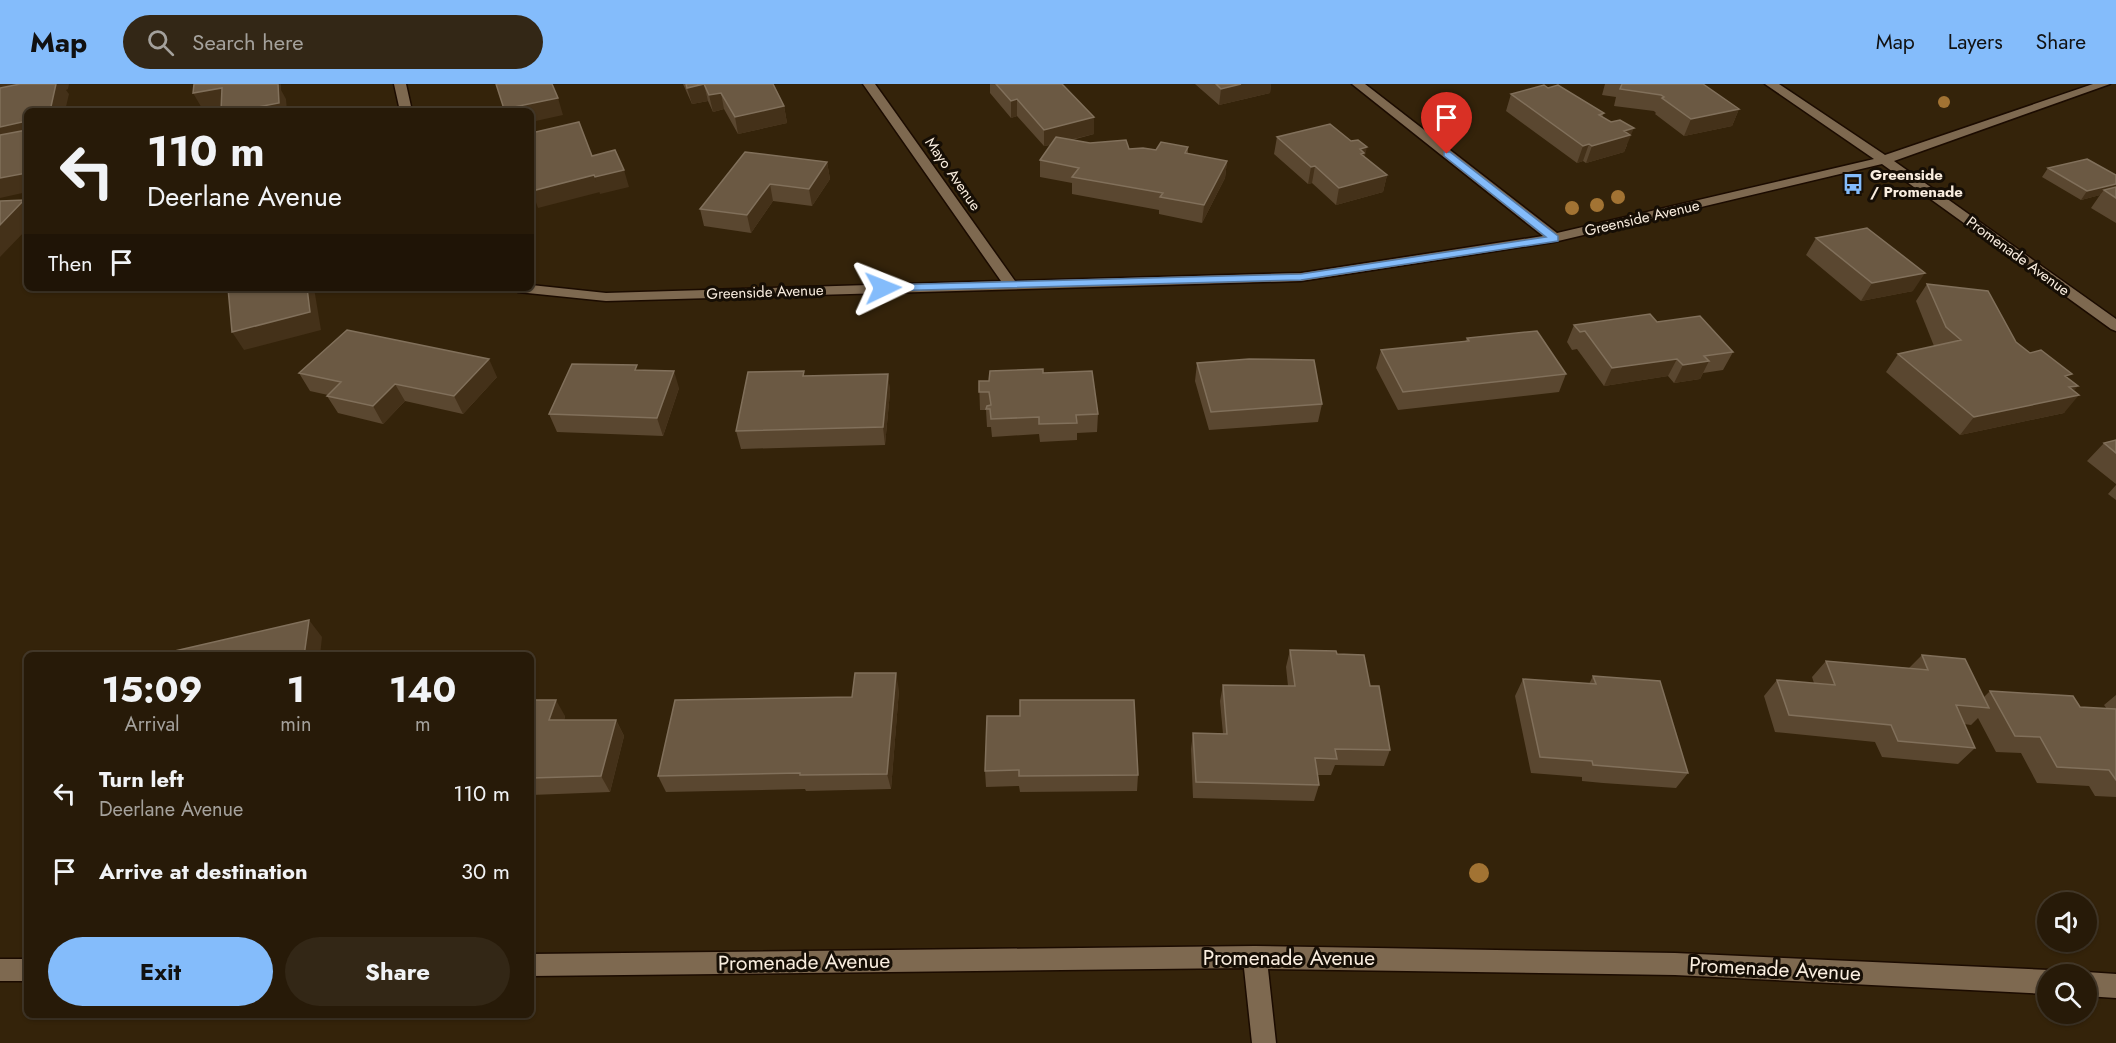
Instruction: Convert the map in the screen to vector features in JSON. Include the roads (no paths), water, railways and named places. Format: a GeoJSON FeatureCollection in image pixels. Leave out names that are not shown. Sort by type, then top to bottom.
{"type":"FeatureCollection","features":[{"type":"Feature","properties":{"kind":"street"},"geometry":{"type":"LineString","coordinates":[[400,84],[405,108]]}},
{"type":"Feature","properties":{"kind":"street","name":"Mayo Avenue"},"geometry":{"type":"LineString","coordinates":[[869,84],[1010,284]]}},
{"type":"Feature","properties":{"kind":"street"},"geometry":{"type":"LineString","coordinates":[[1358,84],[1554,238]]}},
{"type":"Feature","properties":{"kind":"street","name":"Promenade Avenue"},"geometry":{"type":"LineString","coordinates":[[1771,84],[1884,160],[2116,326]]}},
{"type":"Feature","properties":{"kind":"street","name":"Greenside Avenue"},"geometry":{"type":"LineString","coordinates":[[534,290],[606,297],[1301,277],[1554,238],[1884,160],[2104,84]]}},
{"type":"Feature","properties":{"kind":"street"},"geometry":{"type":"LineString","coordinates":[[1255,957],[1264,1043]]}},
{"type":"Feature","properties":{"kind":"street","name":"Promenade Avenue"},"geometry":{"type":"LineString","coordinates":[[534,965],[1255,957],[1675,964],[2037,981]]}},
{"type":"Feature","properties":{"kind":"street"},"geometry":{"type":"LineString","coordinates":[[0,970],[24,970]]}},
{"type":"Feature","properties":{"kind":"street"},"geometry":{"type":"LineString","coordinates":[[2097,985],[2116,986]]}},
{"type":"Feature","properties":{"kind":"place","name":"Greenside / Promenade"},"geometry":{"type":"Point","coordinates":[1853,184]}}]}
